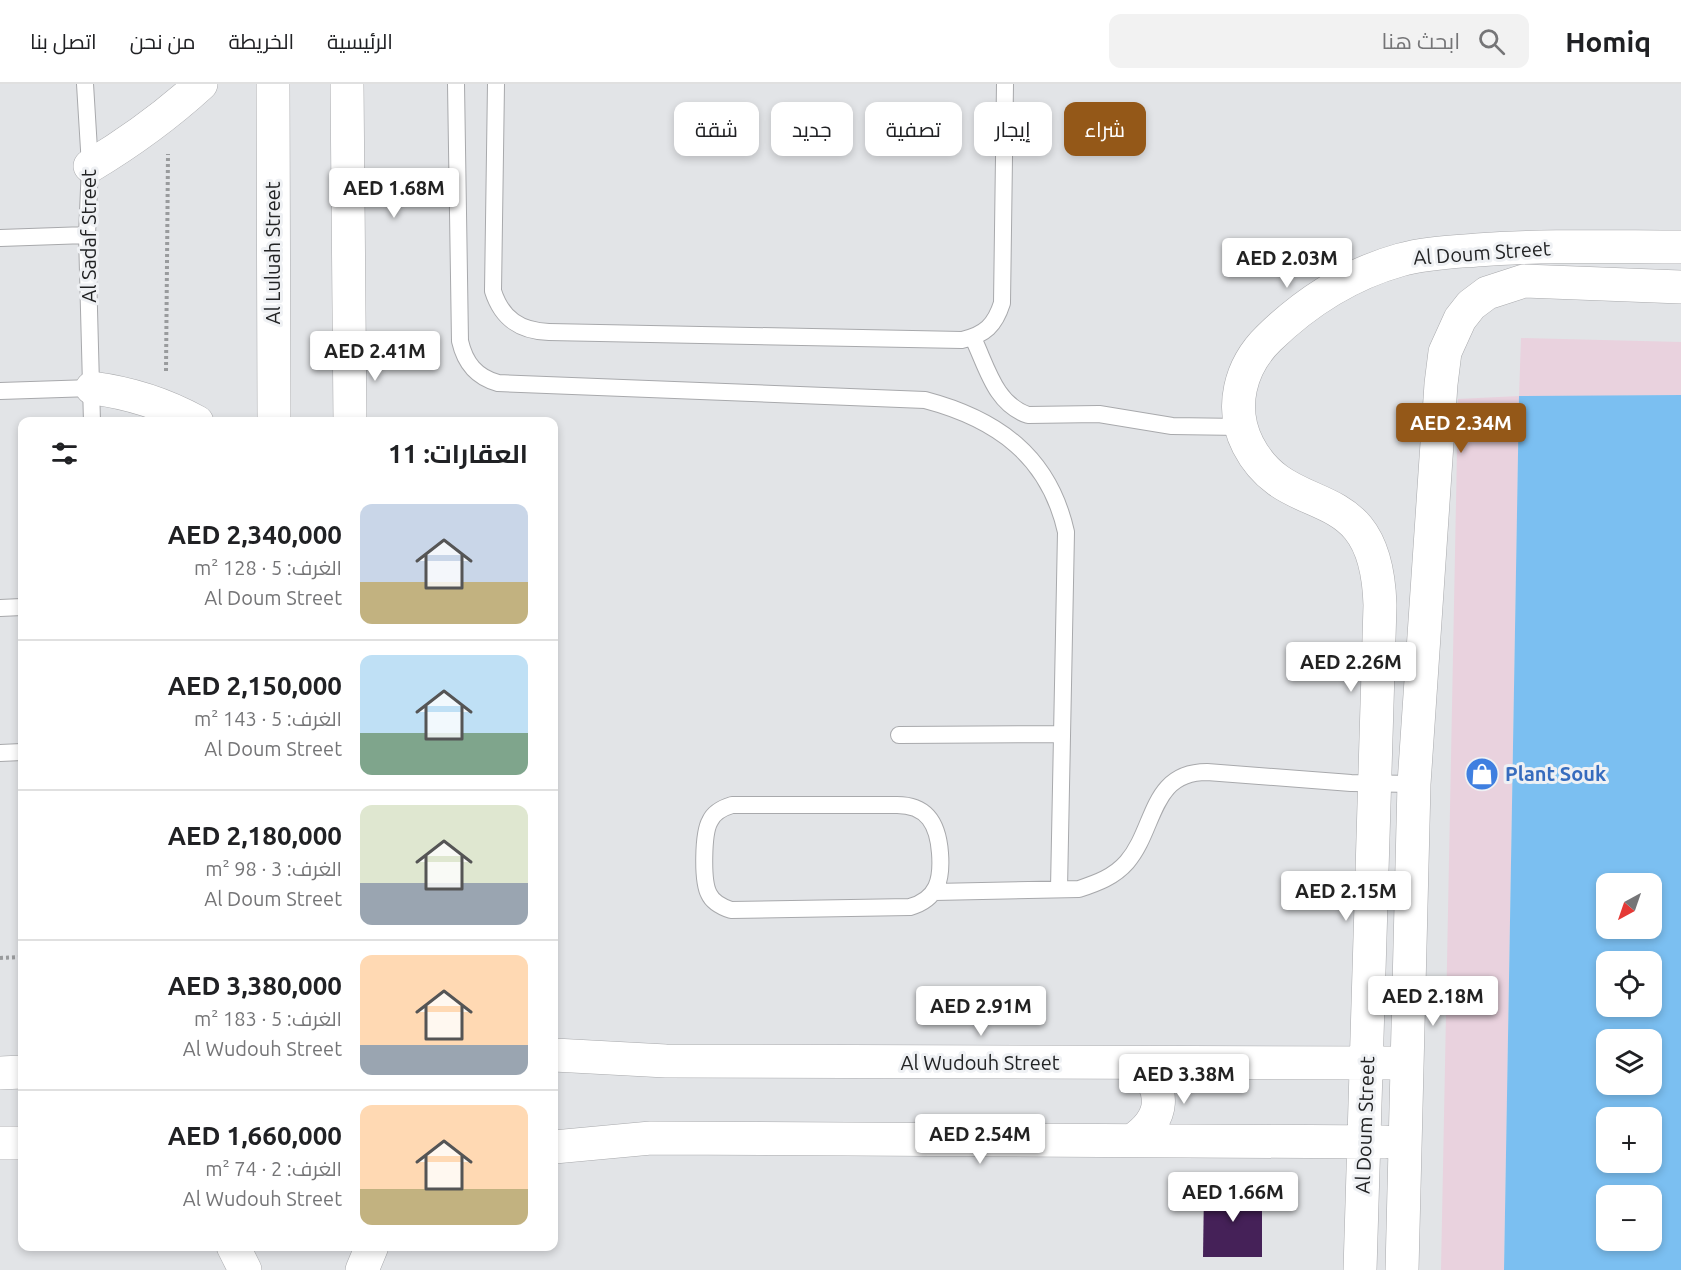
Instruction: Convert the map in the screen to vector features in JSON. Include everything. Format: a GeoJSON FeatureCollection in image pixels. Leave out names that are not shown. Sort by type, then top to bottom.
{"type":"FeatureCollection","features":[{"type":"Feature","properties":{"kind":"street"},"geometry":{"type":"LineString","coordinates":[[90,166],[131,142],[169,114],[201,84]]}},
{"type":"Feature","properties":{"kind":"street","name":"Al Luluah Street"},"geometry":{"type":"LineString","coordinates":[[273,84],[274,417]]}},
{"type":"Feature","properties":{"kind":"street"},"geometry":{"type":"LineString","coordinates":[[347,84],[350,417]]}},
{"type":"Feature","properties":{"kind":"street"},"geometry":{"type":"LineString","coordinates":[[349,342],[365,291],[368,270],[369,84]]}},
{"type":"Feature","properties":{"kind":"street","name":"Al Doum Street"},"geometry":{"type":"LineString","coordinates":[[1360,1270],[1380,605],[1377,568],[1372,552],[1354,523],[1341,512],[1291,489],[1274,477],[1248,446],[1241,427],[1240,387],[1246,367],[1257,349],[1313,300],[1374,269],[1403,259],[1442,253],[1521,247],[1681,247]]}},
{"type":"Feature","properties":{"kind":"street","name":"Al Doum Street"},"geometry":{"type":"LineString","coordinates":[[1402,1270],[1414,784],[1438,416],[1445,352],[1451,335],[1471,305],[1487,293],[1514,283],[1681,287]]}},
{"type":"Feature","properties":{"kind":"street"},"geometry":{"type":"LineString","coordinates":[[92,388],[129,393],[165,405],[188,417]]}},
{"type":"Feature","properties":{"kind":"street","name":"Al Wudouh Street"},"geometry":{"type":"LineString","coordinates":[[558,1055],[666,1061],[1406,1063]]}},
{"type":"Feature","properties":{"kind":"street"},"geometry":{"type":"LineString","coordinates":[[1133,1140],[1146,1131],[1155,1119],[1158,1104],[1157,1088],[1150,1074],[1138,1064]]}},
{"type":"Feature","properties":{"kind":"street"},"geometry":{"type":"LineString","coordinates":[[0,1073],[18,1072]]}},
{"type":"Feature","properties":{"kind":"street"},"geometry":{"type":"LineString","coordinates":[[558,1147],[651,1138],[1405,1142]]}},
{"type":"Feature","properties":{"kind":"street"},"geometry":{"type":"LineString","coordinates":[[0,1143],[18,1143]]}},
{"type":"Feature","properties":{"kind":"street"},"geometry":{"type":"LineString","coordinates":[[236,1251],[245,1270]]}},
{"type":"Feature","properties":{"kind":"street"},"geometry":{"type":"LineString","coordinates":[[362,1270],[370,1251]]}},
{"type":"Feature","properties":{"kind":"lane","name":"Al Sadaf Street"},"geometry":{"type":"LineString","coordinates":[[85,84],[90,166],[87,235],[92,417]]}},
{"type":"Feature","properties":{"kind":"lane"},"geometry":{"type":"LineString","coordinates":[[456,84],[460,341],[469,365],[487,380],[498,383],[925,400],[980,419],[1005,434],[1027,454],[1045,477],[1060,503],[1066,532],[1059,889]]}},
{"type":"Feature","properties":{"kind":"lane"},"geometry":{"type":"LineString","coordinates":[[496,84],[493,291],[497,305],[518,326],[533,332],[549,333],[962,340],[974,338],[992,326],[1002,303],[1005,84]]}},
{"type":"Feature","properties":{"kind":"lane"},"geometry":{"type":"LineString","coordinates":[[0,238],[87,235]]}},
{"type":"Feature","properties":{"kind":"lane"},"geometry":{"type":"LineString","coordinates":[[974,338],[1000,396],[1017,411],[1028,415],[1099,414],[1172,426],[1241,427]]}},
{"type":"Feature","properties":{"kind":"lane"},"geometry":{"type":"LineString","coordinates":[[0,391],[92,388]]}},
{"type":"Feature","properties":{"kind":"lane"},"geometry":{"type":"LineString","coordinates":[[0,608],[18,607]]}},
{"type":"Feature","properties":{"kind":"lane"},"geometry":{"type":"LineString","coordinates":[[899,735],[1062,734]]}},
{"type":"Feature","properties":{"kind":"lane"},"geometry":{"type":"LineString","coordinates":[[0,753],[18,752]]}},
{"type":"Feature","properties":{"kind":"lane"},"geometry":{"type":"LineString","coordinates":[[934,892],[941,875],[939,838],[932,819],[916,807],[732,805],[715,813],[706,829],[706,886],[714,902],[731,910],[910,907],[927,899],[934,892],[1079,889],[1096,884],[1119,869],[1137,848],[1162,793],[1177,778],[1186,773],[1207,772],[1414,784]]}},
{"type":"Feature","properties":{"kind":"path"},"geometry":{"type":"LineString","coordinates":[[165,405],[169,114]]}},
{"type":"Feature","properties":{"kind":"path"},"geometry":{"type":"LineString","coordinates":[[0,958],[18,957]]}},
{"type":"Feature","properties":{"kind":"shaded area","name":"Plant Souk"},"geometry":{"type":"Polygon","coordinates":[[[1521,338],[1681,342],[1681,395],[1519,397],[1504,1270],[1441,1270],[1458,399],[1519,396],[1521,338]]]}},
{"type":"Feature","properties":{"kind":"water"},"geometry":{"type":"Polygon","coordinates":[[[1681,395],[1681,1270],[1504,1270],[1519,396],[1681,395]]]}},
{"type":"Feature","properties":{"kind":"building"},"geometry":{"type":"Polygon","coordinates":[[[1204,1189],[1262,1189],[1262,1257],[1203,1257],[1204,1189]]]}},
{"type":"Feature","properties":{"kind":"place","name":"Plant Souk"},"geometry":{"type":"Point","coordinates":[1482,774]}}]}
